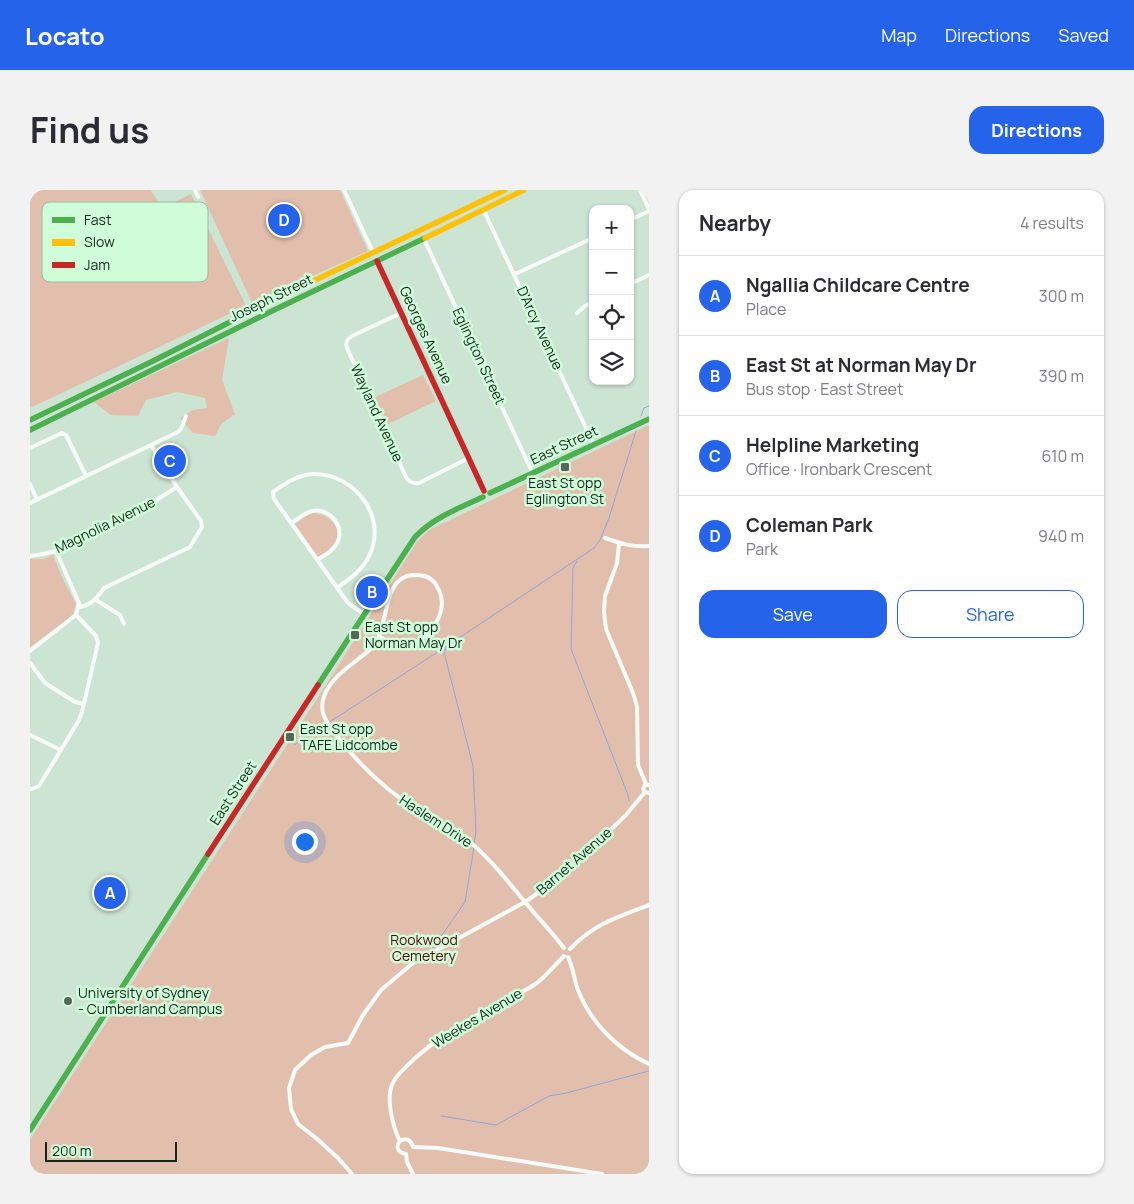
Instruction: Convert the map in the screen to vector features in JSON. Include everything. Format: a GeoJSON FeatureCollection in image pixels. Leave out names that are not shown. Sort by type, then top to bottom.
{"type":"FeatureCollection","features":[{"type":"Feature","properties":{"kind":"main road","name":"Joseph Street"},"geometry":{"type":"LineString","coordinates":[[30,430],[259,317],[524,190]]}},
{"type":"Feature","properties":{"kind":"main road","name":"Joseph Street"},"geometry":{"type":"LineString","coordinates":[[30,420],[500,191]]}},
{"type":"Feature","properties":{"kind":"main road","name":"Georges Avenue"},"geometry":{"type":"LineString","coordinates":[[373,252],[486,494]]}},
{"type":"Feature","properties":{"kind":"main road","name":"East Street"},"geometry":{"type":"LineString","coordinates":[[30,1130],[414,537],[430,523],[486,494],[649,419]]}},
{"type":"Feature","properties":{"kind":"street"},"geometry":{"type":"LineString","coordinates":[[195,190],[198,197]]}},
{"type":"Feature","properties":{"kind":"street","name":"Georges Avenue"},"geometry":{"type":"LineString","coordinates":[[344,190],[373,252]]}},
{"type":"Feature","properties":{"kind":"street"},"geometry":{"type":"LineString","coordinates":[[634,218],[649,210],[640,190]]}},
{"type":"Feature","properties":{"kind":"street","name":"D'Arcy Avenue"},"geometry":{"type":"LineString","coordinates":[[484,210],[594,445]]}},
{"type":"Feature","properties":{"kind":"street","name":"Eglington Street"},"geometry":{"type":"LineString","coordinates":[[424,239],[533,474]]}},
{"type":"Feature","properties":{"kind":"street"},"geometry":{"type":"LineString","coordinates":[[515,274],[589,240]]}},
{"type":"Feature","properties":{"kind":"street"},"geometry":{"type":"LineString","coordinates":[[634,282],[649,275]]}},
{"type":"Feature","properties":{"kind":"street"},"geometry":{"type":"LineString","coordinates":[[577,313],[589,304]]}},
{"type":"Feature","properties":{"kind":"street","name":"Wayland Avenue"},"geometry":{"type":"LineString","coordinates":[[402,312],[348,338],[346,343],[406,477],[412,483],[419,482],[469,458]]}},
{"type":"Feature","properties":{"kind":"street"},"geometry":{"type":"LineString","coordinates":[[30,503],[178,432],[186,416]]}},
{"type":"Feature","properties":{"kind":"street"},"geometry":{"type":"LineString","coordinates":[[30,448],[62,434],[66,436],[86,476]]}},
{"type":"Feature","properties":{"kind":"street"},"geometry":{"type":"LineString","coordinates":[[78,607],[85,606],[96,600],[104,588],[190,547],[202,527],[201,521],[151,445]]}},
{"type":"Feature","properties":{"kind":"street"},"geometry":{"type":"LineString","coordinates":[[337,588],[357,573],[369,558],[374,542],[375,526],[370,509],[360,494],[345,482],[332,476],[313,474],[295,478],[273,492],[274,499],[348,604],[364,614]]}},
{"type":"Feature","properties":{"kind":"street"},"geometry":{"type":"LineString","coordinates":[[30,484],[37,500]]}},
{"type":"Feature","properties":{"kind":"street","name":"Magnolia Avenue"},"geometry":{"type":"LineString","coordinates":[[30,556],[56,551],[146,506],[177,487]]}},
{"type":"Feature","properties":{"kind":"street"},"geometry":{"type":"LineString","coordinates":[[291,523],[311,511],[319,511],[332,516],[337,523],[339,529],[338,542],[330,552],[317,560]]}},
{"type":"Feature","properties":{"kind":"street"},"geometry":{"type":"LineString","coordinates":[[605,538],[619,544],[634,547],[649,546]]}},
{"type":"Feature","properties":{"kind":"street"},"geometry":{"type":"LineString","coordinates":[[619,544],[617,563],[605,596],[606,629],[637,706],[638,765],[648,784]]}},
{"type":"Feature","properties":{"kind":"street"},"geometry":{"type":"LineString","coordinates":[[30,651],[76,615],[79,603],[56,551]]}},
{"type":"Feature","properties":{"kind":"street"},"geometry":{"type":"LineString","coordinates":[[422,575],[434,581],[442,596],[441,611],[429,633],[417,642],[404,646],[387,642],[380,636],[387,604],[395,584],[405,576],[422,575]]}},
{"type":"Feature","properties":{"kind":"street"},"geometry":{"type":"LineString","coordinates":[[96,600],[120,615],[124,624]]}},
{"type":"Feature","properties":{"kind":"street"},"geometry":{"type":"LineString","coordinates":[[30,789],[39,786],[79,720],[84,704],[98,643],[96,636],[76,615]]}},
{"type":"Feature","properties":{"kind":"street","name":"Haslem Drive"},"geometry":{"type":"LineString","coordinates":[[380,636],[369,650],[341,672],[330,684],[322,704],[326,720],[349,751],[375,779],[421,812],[456,831],[477,848],[493,864],[564,948]]}},
{"type":"Feature","properties":{"kind":"street"},"geometry":{"type":"LineString","coordinates":[[30,663],[45,683],[75,702],[84,704]]}},
{"type":"Feature","properties":{"kind":"street"},"geometry":{"type":"LineString","coordinates":[[30,735],[60,750]]}},
{"type":"Feature","properties":{"kind":"street","name":"Barnet Avenue"},"geometry":{"type":"LineString","coordinates":[[352,1174],[338,1158],[298,1124],[291,1109],[289,1088],[295,1070],[311,1055],[325,1047],[348,1043],[363,1015],[381,990],[413,963],[525,902],[551,884],[584,856],[626,815],[647,793],[643,788],[648,784]]}},
{"type":"Feature","properties":{"kind":"street"},"geometry":{"type":"LineString","coordinates":[[566,956],[571,953],[570,949],[581,938],[599,926],[617,916],[649,905]]}},
{"type":"Feature","properties":{"kind":"street"},"geometry":{"type":"LineString","coordinates":[[570,949],[564,948],[562,952],[566,956],[581,998],[596,1022],[614,1042],[649,1064]]}},
{"type":"Feature","properties":{"kind":"street","name":"Weekes Avenue"},"geometry":{"type":"LineString","coordinates":[[400,1141],[389,1101],[392,1085],[400,1072],[444,1036],[537,983],[566,956]]}},
{"type":"Feature","properties":{"kind":"street"},"geometry":{"type":"LineString","coordinates":[[407,1139],[412,1143],[413,1147],[406,1154],[400,1153],[397,1146],[400,1141],[407,1139]]}},
{"type":"Feature","properties":{"kind":"street"},"geometry":{"type":"LineString","coordinates":[[413,1147],[438,1148],[602,1174]]}},
{"type":"Feature","properties":{"kind":"street"},"geometry":{"type":"LineString","coordinates":[[406,1154],[413,1174]]}},
{"type":"Feature","properties":{"kind":"green space"},"geometry":{"type":"Polygon","coordinates":[[[30,190],[151,190],[157,202],[42,202],[42,282],[208,282],[208,229],[246,306],[30,408],[30,190]]]}},
{"type":"Feature","properties":{"kind":"green space"},"geometry":{"type":"Polygon","coordinates":[[[200,190],[340,190],[368,251],[252,303],[208,207],[208,202],[206,202],[200,190]]]}},
{"type":"Feature","properties":{"kind":"green space"},"geometry":{"type":"Polygon","coordinates":[[[191,194],[195,202],[174,202],[191,194]]]}},
{"type":"Feature","properties":{"kind":"green space"},"geometry":{"type":"Polygon","coordinates":[[[229,338],[222,380],[235,414],[221,424],[215,436],[193,433],[180,418],[193,410],[207,408],[205,398],[177,392],[146,400],[138,416],[111,415],[94,402],[229,338]]]}},
{"type":"Feature","properties":{"kind":"green space"},"geometry":{"type":"Polygon","coordinates":[[[423,375],[436,401],[388,424],[375,397],[423,375]]]}},
{"type":"Feature","properties":{"kind":"green space","name":"Rookwood Cemetery"},"geometry":{"type":"Polygon","coordinates":[[[649,425],[649,1174],[30,1174],[30,1140],[417,542],[429,530],[649,425]]]}},
{"type":"Feature","properties":{"kind":"green space"},"geometry":{"type":"Polygon","coordinates":[[[314,513],[329,518],[336,526],[338,536],[334,544],[318,557],[295,524],[309,514],[314,513]]]}},
{"type":"Feature","properties":{"kind":"green space"},"geometry":{"type":"Polygon","coordinates":[[[53,555],[76,604],[73,614],[69,618],[30,647],[30,559],[43,559],[53,555]]]}},
{"type":"Feature","properties":{"kind":"waterway"},"geometry":{"type":"LineString","coordinates":[[641,416],[644,408],[649,406]]}},
{"type":"Feature","properties":{"kind":"waterway"},"geometry":{"type":"LineString","coordinates":[[474,843],[476,832],[473,766],[444,652],[447,646],[594,548],[600,540],[609,518],[636,431]]}},
{"type":"Feature","properties":{"kind":"waterway"},"geometry":{"type":"LineString","coordinates":[[577,561],[573,568],[571,649],[629,801]]}},
{"type":"Feature","properties":{"kind":"waterway"},"geometry":{"type":"LineString","coordinates":[[294,745],[447,646]]}},
{"type":"Feature","properties":{"kind":"waterway"},"geometry":{"type":"LineString","coordinates":[[433,948],[465,902],[474,847]]}},
{"type":"Feature","properties":{"kind":"waterway"},"geometry":{"type":"LineString","coordinates":[[441,1116],[496,1125],[549,1096],[649,1071]]}},
{"type":"Feature","properties":{"kind":"traffic: fast"},"geometry":{"type":"LineString","coordinates":[[30,430],[425,238]]}},
{"type":"Feature","properties":{"kind":"traffic: fast"},"geometry":{"type":"LineString","coordinates":[[30,420],[234,320]]}},
{"type":"Feature","properties":{"kind":"traffic: fast"},"geometry":{"type":"LineString","coordinates":[[490,493],[649,419]]}},
{"type":"Feature","properties":{"kind":"traffic: fast"},"geometry":{"type":"LineString","coordinates":[[318,685],[415,537],[438,519],[483,497]]}},
{"type":"Feature","properties":{"kind":"traffic: fast"},"geometry":{"type":"LineString","coordinates":[[30,1130],[208,854]]}},
{"type":"Feature","properties":{"kind":"traffic: slow"},"geometry":{"type":"LineString","coordinates":[[234,320],[505,190]]}},
{"type":"Feature","properties":{"kind":"traffic: slow"},"geometry":{"type":"LineString","coordinates":[[425,238],[524,190]]}},
{"type":"Feature","properties":{"kind":"traffic: jam"},"geometry":{"type":"LineString","coordinates":[[377,261],[484,491]]}},
{"type":"Feature","properties":{"kind":"traffic: jam"},"geometry":{"type":"LineString","coordinates":[[208,854],[318,685]]}},
{"type":"Feature","properties":{"kind":"place","name":"Coleman Park"},"geometry":{"type":"Point","coordinates":[284,220]}},
{"type":"Feature","properties":{"kind":"place","name":"Helpline Marketing"},"geometry":{"type":"Point","coordinates":[170,461]}},
{"type":"Feature","properties":{"kind":"place","name":"East St opp Eglington St"},"geometry":{"type":"Point","coordinates":[565,467]}},
{"type":"Feature","properties":{"kind":"place","name":"East St at Norman May Dr"},"geometry":{"type":"Point","coordinates":[372,592]}},
{"type":"Feature","properties":{"kind":"place","name":"East St opp Norman May Dr"},"geometry":{"type":"Point","coordinates":[355,635]}},
{"type":"Feature","properties":{"kind":"place","name":"East St opp TAFE Lidcombe"},"geometry":{"type":"Point","coordinates":[290,737]}},
{"type":"Feature","properties":{"kind":"place","name":"Ngallia Childcare Centre"},"geometry":{"type":"Point","coordinates":[110,893]}},
{"type":"Feature","properties":{"kind":"place","name":"University of Sydney - Cumberland Campus"},"geometry":{"type":"Point","coordinates":[68,1001]}}]}
